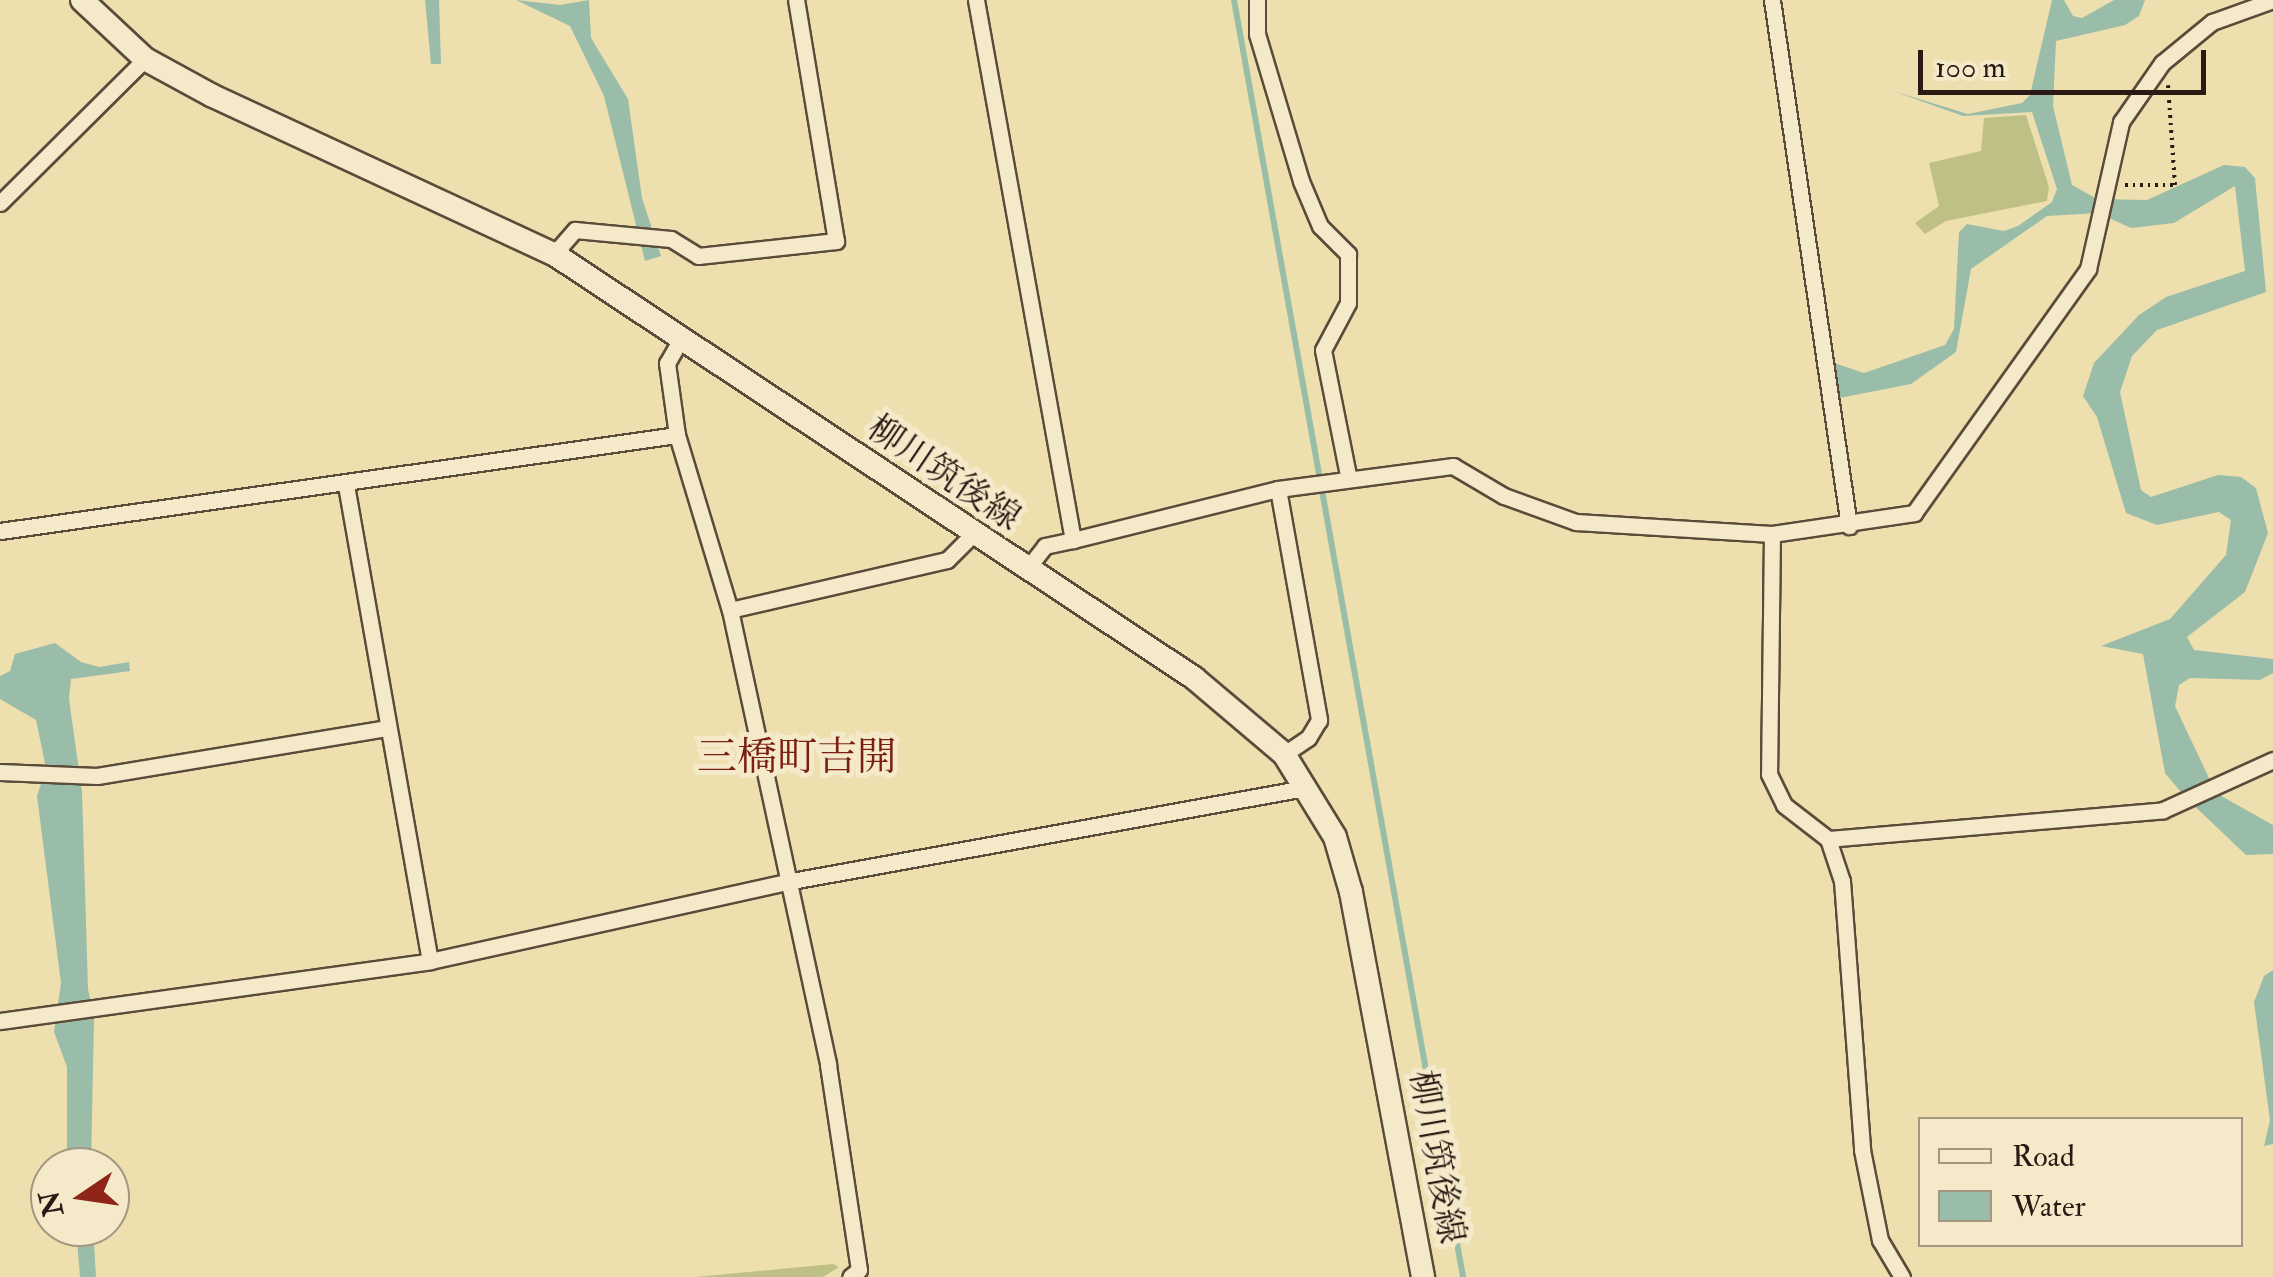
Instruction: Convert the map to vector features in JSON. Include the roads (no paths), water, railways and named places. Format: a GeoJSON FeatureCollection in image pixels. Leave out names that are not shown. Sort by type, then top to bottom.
{"type":"FeatureCollection","features":[{"type":"Feature","properties":{"kind":"main road","name":"柳川筑後線"},"geometry":{"type":"LineString","coordinates":[[82,0],[145,58],[554,254],[1194,678],[1284,754],[1336,837],[1351,892],[1423,1277]]}},
{"type":"Feature","properties":{"kind":"street"},"geometry":{"type":"LineString","coordinates":[[554,254],[574,230],[671,239],[698,256],[836,241],[796,0]]}},
{"type":"Feature","properties":{"kind":"street"},"geometry":{"type":"LineString","coordinates":[[976,0],[1072,540]]}},
{"type":"Feature","properties":{"kind":"street"},"geometry":{"type":"LineString","coordinates":[[1257,0],[1257,34],[1301,181],[1320,226],[1348,254],[1348,302],[1323,350],[1348,476]]}},
{"type":"Feature","properties":{"kind":"street"},"geometry":{"type":"LineString","coordinates":[[1772,0],[1849,526]]}},
{"type":"Feature","properties":{"kind":"street"},"geometry":{"type":"LineString","coordinates":[[1026,570],[1045,546],[1278,489],[1348,476],[1453,466],[1504,496],[1576,522],[1772,534],[1849,526],[1914,513],[2088,269],[2102,226],[2121,122],[2165,60],[2212,22],[2273,0]]}},
{"type":"Feature","properties":{"kind":"street"},"geometry":{"type":"LineString","coordinates":[[0,203],[145,58]]}},
{"type":"Feature","properties":{"kind":"street"},"geometry":{"type":"LineString","coordinates":[[681,338],[667,363],[677,435],[730,610],[828,1065],[859,1270],[850,1277]]}},
{"type":"Feature","properties":{"kind":"street"},"geometry":{"type":"LineString","coordinates":[[0,531],[53,520],[346,485],[677,435]]}},
{"type":"Feature","properties":{"kind":"street"},"geometry":{"type":"LineString","coordinates":[[346,485],[430,961]]}},
{"type":"Feature","properties":{"kind":"street"},"geometry":{"type":"LineString","coordinates":[[1278,489],[1318,720],[1308,738],[1284,754]]}},
{"type":"Feature","properties":{"kind":"street"},"geometry":{"type":"LineString","coordinates":[[730,610],[947,560],[972,534]]}},
{"type":"Feature","properties":{"kind":"street"},"geometry":{"type":"LineString","coordinates":[[1772,534],[1769,774],[1784,805],[1828,840],[1846,916],[1862,1150],[1880,1240],[1902,1277]]}},
{"type":"Feature","properties":{"kind":"street"},"geometry":{"type":"LineString","coordinates":[[0,772],[30,770],[97,776],[386,728]]}},
{"type":"Feature","properties":{"kind":"street"},"geometry":{"type":"LineString","coordinates":[[1828,840],[2185,804],[2212,785],[2273,760]]}},
{"type":"Feature","properties":{"kind":"street"},"geometry":{"type":"LineString","coordinates":[[0,1021],[430,961],[786,882],[1306,788]]}},
{"type":"Feature","properties":{"kind":"water"},"geometry":{"type":"Polygon","coordinates":[[[425,0],[439,0],[441,64],[431,64],[425,0]]]}},
{"type":"Feature","properties":{"kind":"water"},"geometry":{"type":"Polygon","coordinates":[[[516,0],[560,5],[589,0],[591,38],[628,99],[642,198],[661,256],[645,261],[604,96],[570,26],[516,0]]]}},
{"type":"Feature","properties":{"kind":"water"},"geometry":{"type":"Polygon","coordinates":[[[2052,0],[2064,0],[2073,16],[2082,18],[2114,0],[2145,0],[2139,16],[2125,25],[2056,41],[2053,106],[2072,185],[2097,199],[2147,200],[2224,165],[2245,167],[2255,178],[2266,292],[2157,330],[2132,356],[2120,392],[2141,490],[2151,497],[2218,475],[2241,477],[2256,488],[2268,533],[2245,592],[2187,637],[2194,650],[2273,659],[2273,673],[2260,680],[2190,678],[2179,685],[2175,706],[2216,793],[2273,825],[2273,854],[2246,855],[2165,773],[2143,654],[2101,646],[2170,619],[2226,555],[2231,520],[2219,512],[2157,525],[2126,513],[2097,417],[2083,396],[2094,363],[2139,315],[2166,297],[2245,271],[2235,186],[2174,223],[2131,228],[2098,213],[2047,216],[1971,269],[1956,352],[1911,384],[1839,398],[1831,362],[1864,373],[1945,345],[1954,329],[1959,232],[1967,224],[2004,231],[2018,226],[2052,202],[2057,189],[2032,112],[1963,116],[1893,91],[1968,114],[2022,103],[2030,95],[2052,0]]]}},
{"type":"Feature","properties":{"kind":"water"},"geometry":{"type":"Polygon","coordinates":[[[55,643],[81,662],[99,667],[129,662],[130,671],[71,679],[69,699],[82,792],[88,989],[94,1018],[91,1147],[67,1147],[67,1067],[54,1032],[61,983],[37,796],[46,768],[36,720],[0,699],[0,676],[10,671],[15,654],[55,643]]]}},
{"type":"Feature","properties":{"kind":"water"},"geometry":{"type":"Polygon","coordinates":[[[2273,970],[2273,1144],[2264,1146],[2270,1120],[2254,1002],[2264,976],[2273,970]]]}},
{"type":"Feature","properties":{"kind":"water"},"geometry":{"type":"Polygon","coordinates":[[[78,1247],[94,1247],[96,1277],[80,1277],[78,1247]]]}},
{"type":"Feature","properties":{"kind":"waterway"},"geometry":{"type":"LineString","coordinates":[[1234,0],[1463,1277]]}},
{"type":"Feature","properties":{"kind":"district","name":"三橋町吉開"},"geometry":{"type":"Point","coordinates":[797,758]}}]}
